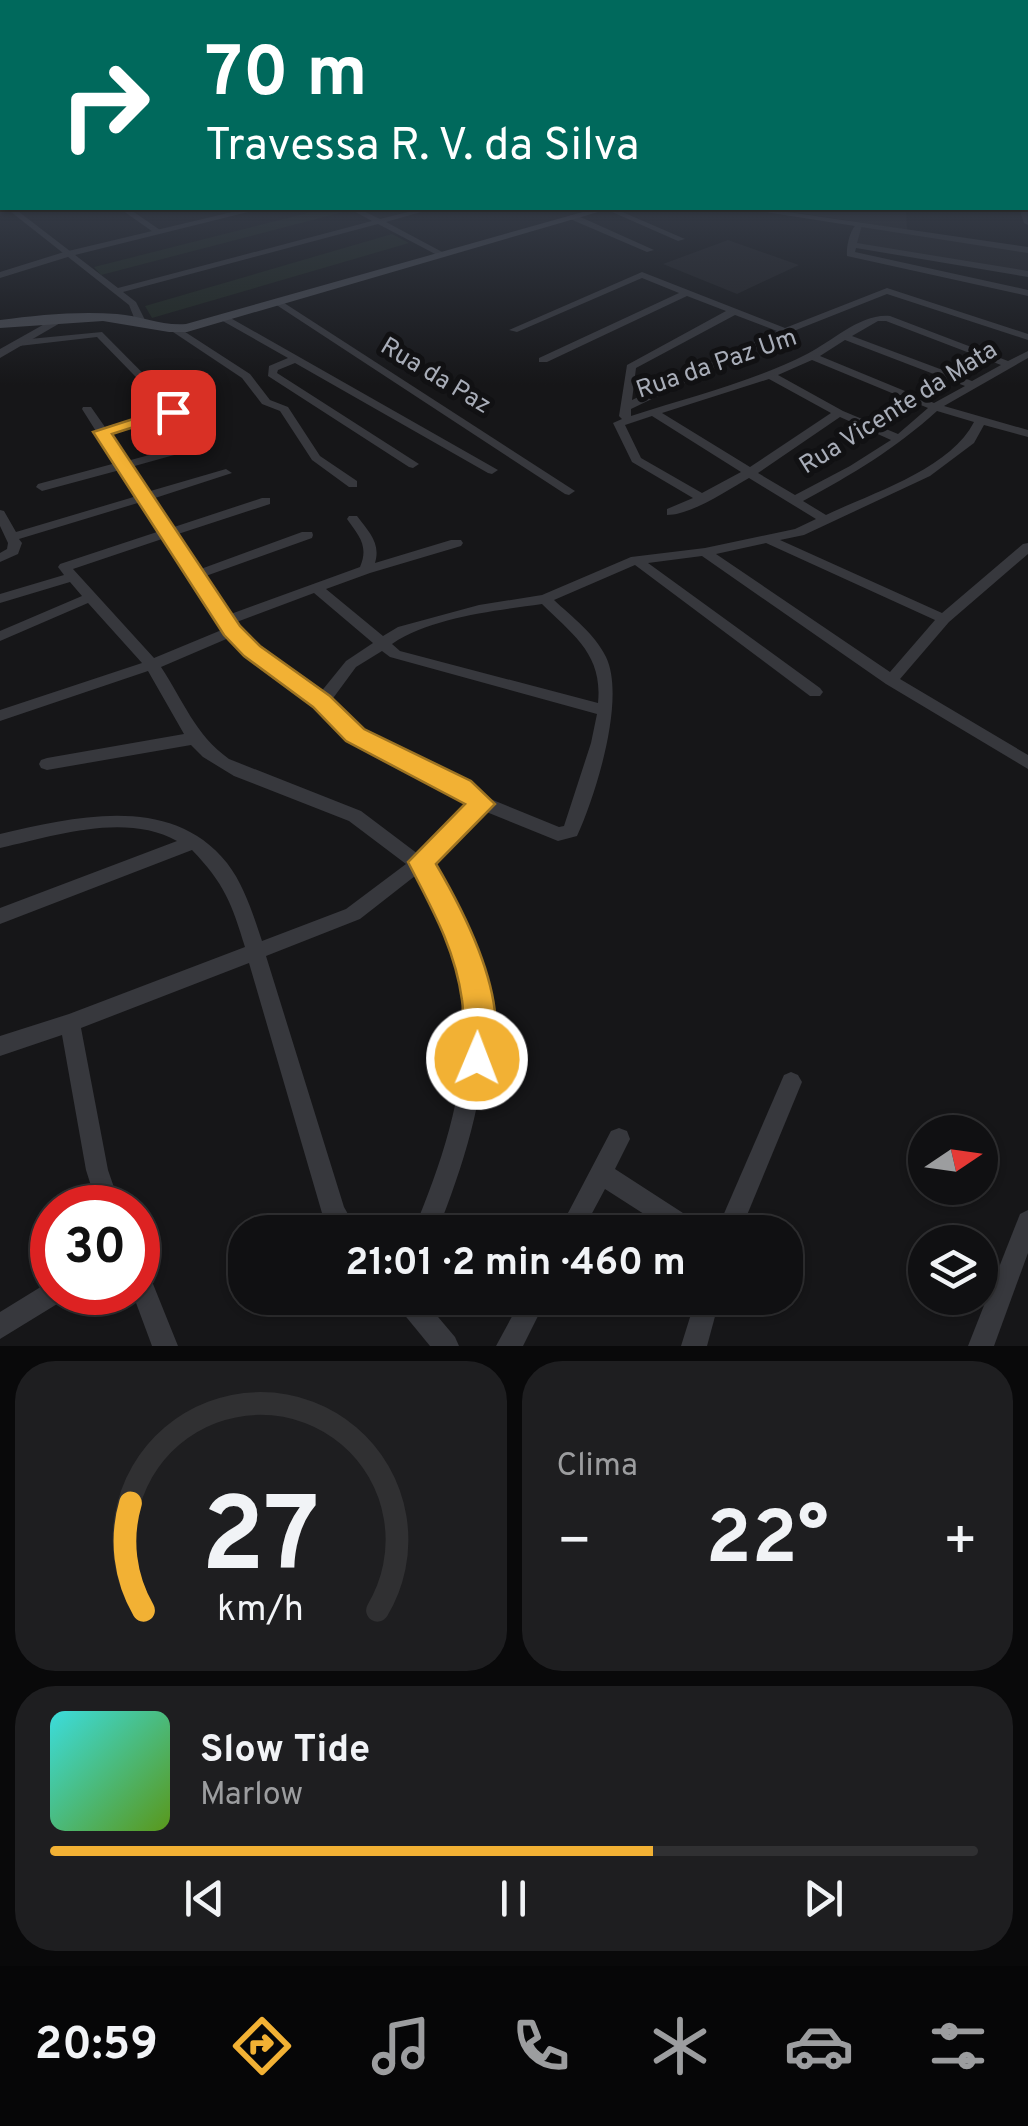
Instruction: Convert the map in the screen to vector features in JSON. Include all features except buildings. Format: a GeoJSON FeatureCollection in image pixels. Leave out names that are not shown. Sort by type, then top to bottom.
{"type":"FeatureCollection","features":[{"type":"Feature","properties":{"kind":"main road"},"geometry":{"type":"LineString","coordinates":[[0,324],[85,318],[140,320],[176,330],[336,288],[424,260]]}},
{"type":"Feature","properties":{"kind":"street"},"geometry":{"type":"LineString","coordinates":[[0,275],[49,260]]}},
{"type":"Feature","properties":{"kind":"street"},"geometry":{"type":"LineString","coordinates":[[76,260],[133,304],[140,320]]}},
{"type":"Feature","properties":{"kind":"street"},"geometry":{"type":"LineString","coordinates":[[116,291],[234,260]]}},
{"type":"Feature","properties":{"kind":"street"},"geometry":{"type":"LineString","coordinates":[[875,260],[1028,293]]}},
{"type":"Feature","properties":{"kind":"street"},"geometry":{"type":"LineString","coordinates":[[941,260],[1028,274]]}},
{"type":"Feature","properties":{"kind":"street"},"geometry":{"type":"LineString","coordinates":[[514,330],[638,275],[785,331]]}},
{"type":"Feature","properties":{"kind":"street"},"geometry":{"type":"LineString","coordinates":[[626,414],[785,331],[887,290],[1028,337]]}},
{"type":"Feature","properties":{"kind":"street"},"geometry":{"type":"LineString","coordinates":[[543,360],[688,292]]}},
{"type":"Feature","properties":{"kind":"street","name":"Rua da Paz"},"geometry":{"type":"LineString","coordinates":[[278,302],[569,490]]}},
{"type":"Feature","properties":{"kind":"street"},"geometry":{"type":"LineString","coordinates":[[626,414],[628,372],[636,362],[734,311]]}},
{"type":"Feature","properties":{"kind":"street","name":"Rua da Paz Um"},"geometry":{"type":"LineString","coordinates":[[703,500],[636,460],[619,426],[626,414],[654,413],[770,374],[812,356],[879,317],[1009,365]]}},
{"type":"Feature","properties":{"kind":"street"},"geometry":{"type":"LineString","coordinates":[[0,354],[61,318]]}},
{"type":"Feature","properties":{"kind":"street"},"geometry":{"type":"LineString","coordinates":[[42,487],[204,446],[204,440],[85,318]]}},
{"type":"Feature","properties":{"kind":"street"},"geometry":{"type":"LineString","coordinates":[[224,318],[492,470]]}},
{"type":"Feature","properties":{"kind":"street"},"geometry":{"type":"LineString","coordinates":[[176,330],[246,376],[266,402],[284,409],[316,458],[353,484]]}},
{"type":"Feature","properties":{"kind":"street"},"geometry":{"type":"LineString","coordinates":[[18,343],[99,334]]}},
{"type":"Feature","properties":{"kind":"street"},"geometry":{"type":"LineString","coordinates":[[845,337],[975,386]]}},
{"type":"Feature","properties":{"kind":"street","name":"Rua Vicente da Mata"},"geometry":{"type":"LineString","coordinates":[[793,501],[854,469],[899,440],[935,407],[1028,354]]}},
{"type":"Feature","properties":{"kind":"street"},"geometry":{"type":"LineString","coordinates":[[812,356],[935,407],[1028,434]]}},
{"type":"Feature","properties":{"kind":"street"},"geometry":{"type":"LineString","coordinates":[[293,360],[272,368],[272,374],[413,464]]}},
{"type":"Feature","properties":{"kind":"street"},"geometry":{"type":"LineString","coordinates":[[770,374],[839,413],[899,440]]}},
{"type":"Feature","properties":{"kind":"street"},"geometry":{"type":"LineString","coordinates":[[87,409],[228,626],[268,663],[322,702],[355,735],[462,788],[482,804],[548,833],[570,831],[606,711],[607,675],[597,653],[545,599]]}},
{"type":"Feature","properties":{"kind":"street"},"geometry":{"type":"LineString","coordinates":[[102,432],[173,412]]}},
{"type":"Feature","properties":{"kind":"street"},"geometry":{"type":"LineString","coordinates":[[654,413],[824,520]]}},
{"type":"Feature","properties":{"kind":"street"},"geometry":{"type":"LineString","coordinates":[[672,512],[703,500],[748,474],[839,413]]}},
{"type":"Feature","properties":{"kind":"street"},"geometry":{"type":"LineString","coordinates":[[322,702],[351,664],[403,630],[442,618],[545,599],[636,560],[705,552],[799,532],[926,472],[970,441],[980,421]]}},
{"type":"Feature","properties":{"kind":"street"},"geometry":{"type":"LineString","coordinates":[[0,514],[8,549],[145,498],[226,474]]}},
{"type":"Feature","properties":{"kind":"street"},"geometry":{"type":"LineString","coordinates":[[0,598],[266,501]]}},
{"type":"Feature","properties":{"kind":"street"},"geometry":{"type":"LineString","coordinates":[[353,519],[372,544],[374,554],[365,570]]}},
{"type":"Feature","properties":{"kind":"street"},"geometry":{"type":"LineString","coordinates":[[196,574],[307,535]]}},
{"type":"Feature","properties":{"kind":"street"},"geometry":{"type":"LineString","coordinates":[[768,539],[944,619]]}},
{"type":"Feature","properties":{"kind":"street"},"geometry":{"type":"LineString","coordinates":[[0,716],[152,666],[228,626],[365,570],[456,544]]}},
{"type":"Feature","properties":{"kind":"street"},"geometry":{"type":"LineString","coordinates":[[890,680],[944,619],[1028,548]]}},
{"type":"Feature","properties":{"kind":"street"},"geometry":{"type":"LineString","coordinates":[[705,552],[890,680],[1028,763]]}},
{"type":"Feature","properties":{"kind":"street"},"geometry":{"type":"LineString","coordinates":[[636,560],[816,692]]}},
{"type":"Feature","properties":{"kind":"street"},"geometry":{"type":"LineString","coordinates":[[69,572],[152,666],[196,738],[226,765],[354,815],[421,862],[455,922],[478,1003],[477,1059],[470,1104],[433,1215]]}},
{"type":"Feature","properties":{"kind":"street"},"geometry":{"type":"LineString","coordinates":[[316,589],[380,645],[427,665],[470,672],[606,711]]}},
{"type":"Feature","properties":{"kind":"street"},"geometry":{"type":"LineString","coordinates":[[0,636],[93,596]]}},
{"type":"Feature","properties":{"kind":"street"},"geometry":{"type":"LineString","coordinates":[[47,764],[196,738]]}},
{"type":"Feature","properties":{"kind":"street"},"geometry":{"type":"LineString","coordinates":[[0,1046],[353,914],[421,862],[482,804]]}},
{"type":"Feature","properties":{"kind":"street"},"geometry":{"type":"LineString","coordinates":[[0,841],[88,824],[126,820],[158,823],[194,842],[220,867],[242,907],[335,1215]]}},
{"type":"Feature","properties":{"kind":"street"},"geometry":{"type":"LineString","coordinates":[[0,916],[194,842]]}},
{"type":"Feature","properties":{"kind":"street"},"geometry":{"type":"LineString","coordinates":[[70,1022],[102,1185]]}},
{"type":"Feature","properties":{"kind":"street"},"geometry":{"type":"LineString","coordinates":[[735,1215],[790,1082]]}},
{"type":"Feature","properties":{"kind":"street"},"geometry":{"type":"LineString","coordinates":[[579,1215],[619,1140]]}},
{"type":"Feature","properties":{"kind":"street"},"geometry":{"type":"LineString","coordinates":[[601,1173],[666,1215]]}},
{"type":"Feature","properties":{"kind":"street"},"geometry":{"type":"LineString","coordinates":[[981,1346],[1028,1222]]}},
{"type":"Feature","properties":{"kind":"street"},"geometry":{"type":"LineString","coordinates":[[0,1327],[30,1307]]}},
{"type":"Feature","properties":{"kind":"street"},"geometry":{"type":"LineString","coordinates":[[153,1315],[165,1346]]}},
{"type":"Feature","properties":{"kind":"street"},"geometry":{"type":"LineString","coordinates":[[421,1315],[446,1346]]}},
{"type":"Feature","properties":{"kind":"street"},"geometry":{"type":"LineString","coordinates":[[509,1346],[526,1315]]}},
{"type":"Feature","properties":{"kind":"street"},"geometry":{"type":"LineString","coordinates":[[694,1346],[703,1315]]}},
{"type":"Feature","properties":{"kind":"shaded area"},"geometry":{"type":"Polygon","coordinates":[[[122,260],[159,260],[101,275],[94,267],[122,260]]]}},
{"type":"Feature","properties":{"kind":"shaded area"},"geometry":{"type":"Polygon","coordinates":[[[303,260],[351,260],[152,318],[145,306],[303,260]]]}},
{"type":"Feature","properties":{"kind":"shaded area"},"geometry":{"type":"Polygon","coordinates":[[[674,260],[784,260],[799,265],[737,294],[663,264],[674,260]]]}},
{"type":"Feature","properties":{"kind":"shaded area"},"geometry":{"type":"Polygon","coordinates":[[[941,260],[1028,260],[1028,274],[941,260]]]}},
{"type":"Feature","properties":{"kind":"route"},"geometry":{"type":"LineString","coordinates":[[173,412],[102,432],[232,630],[252,651],[322,702],[355,735],[462,788],[482,804],[421,862],[455,922],[469,963],[478,1003],[477,1059]]}}]}
